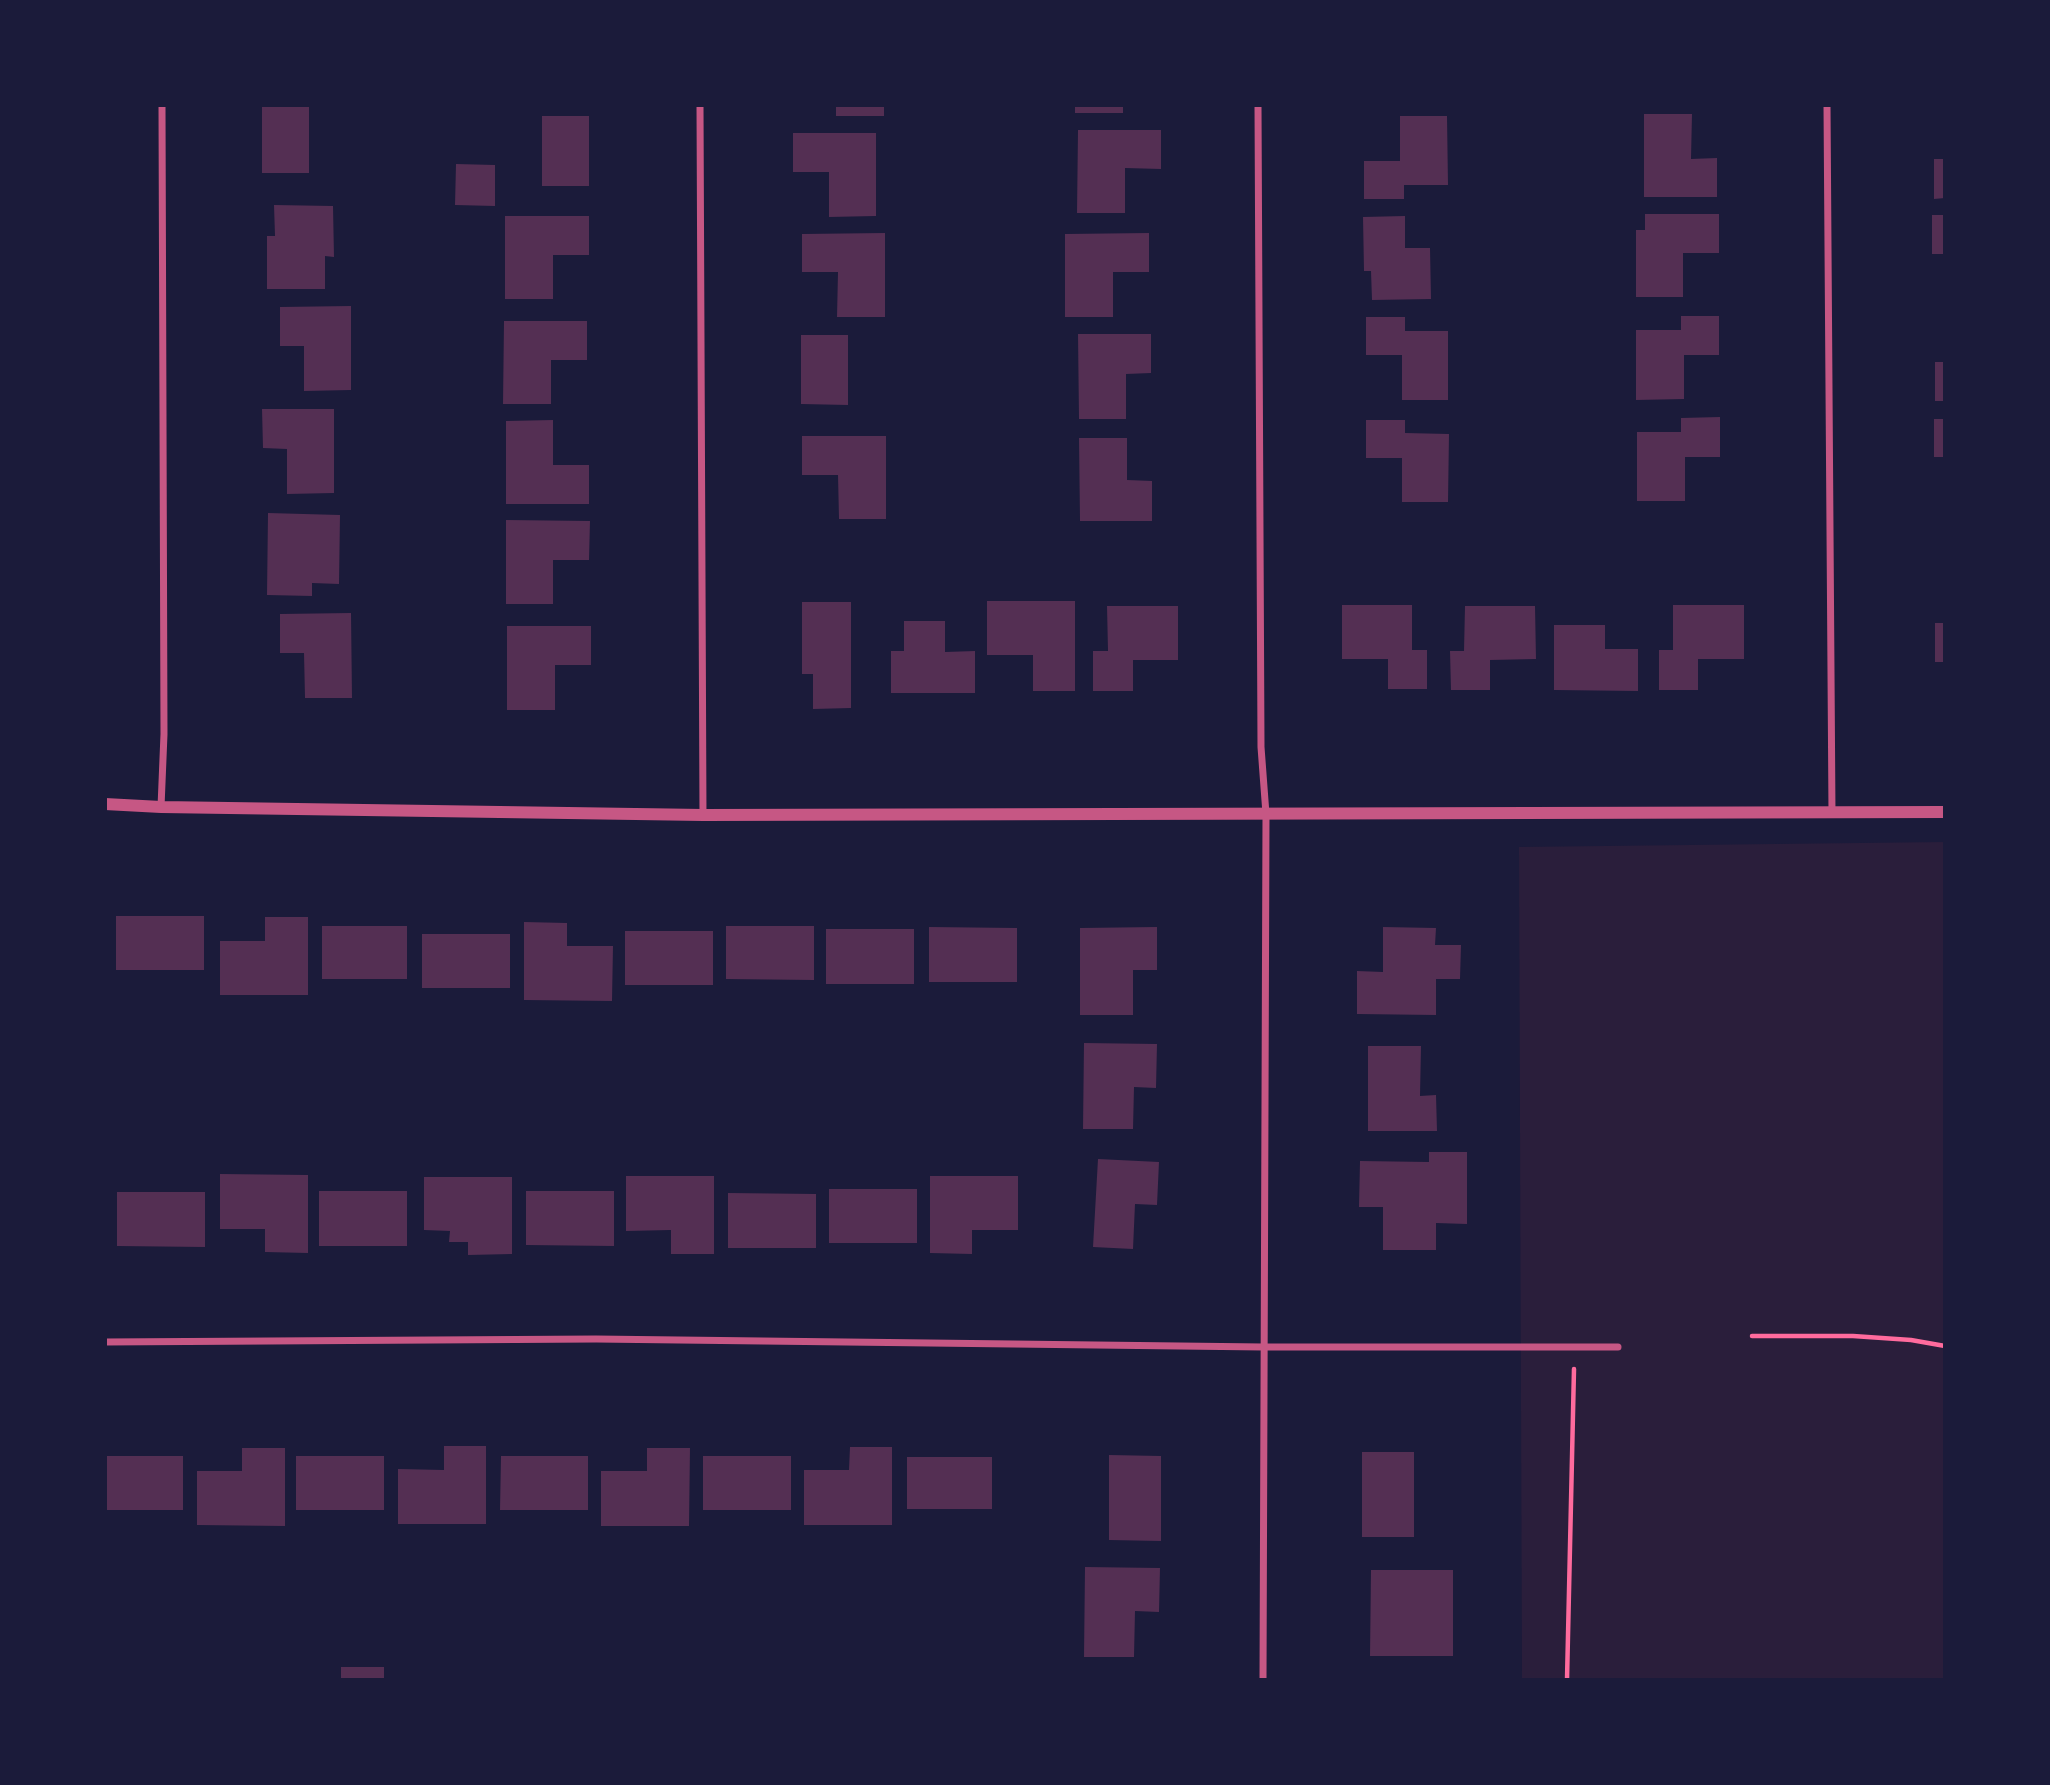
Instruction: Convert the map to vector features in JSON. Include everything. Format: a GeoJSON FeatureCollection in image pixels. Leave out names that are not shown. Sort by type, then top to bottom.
{"type":"FeatureCollection","features":[{"type":"Feature","properties":{"kind":"street"},"geometry":{"type":"LineString","coordinates":[[161,807],[164,734],[162,105]]}},
{"type":"Feature","properties":{"kind":"street"},"geometry":{"type":"LineString","coordinates":[[700,105],[703,815]]}},
{"type":"Feature","properties":{"kind":"street"},"geometry":{"type":"LineString","coordinates":[[1258,105],[1261,747],[1266,814],[1263,1680]]}},
{"type":"Feature","properties":{"kind":"street"},"geometry":{"type":"LineString","coordinates":[[1827,105],[1832,813]]}},
{"type":"Feature","properties":{"kind":"street"},"geometry":{"type":"LineString","coordinates":[[105,804],[703,815],[1945,812]]}},
{"type":"Feature","properties":{"kind":"street"},"geometry":{"type":"LineString","coordinates":[[105,1342],[596,1339],[1263,1347],[1618,1347]]}},
{"type":"Feature","properties":{"kind":"path"},"geometry":{"type":"LineString","coordinates":[[1752,1336],[1853,1336],[1911,1340],[1945,1346]]}},
{"type":"Feature","properties":{"kind":"path"},"geometry":{"type":"LineString","coordinates":[[1567,1680],[1575,1348]]}},
{"type":"Feature","properties":{"kind":"shaded area"},"geometry":{"type":"Polygon","coordinates":[[[1945,842],[1945,1680],[1522,1680],[1519,847],[1945,842]]]}},
{"type":"Feature","properties":{"kind":"building"},"geometry":{"type":"Polygon","coordinates":[[[262,105],[309,105],[309,173],[262,173],[262,105]]]}},
{"type":"Feature","properties":{"kind":"building"},"geometry":{"type":"Polygon","coordinates":[[[836,105],[884,105],[884,116],[836,116],[836,105]]]}},
{"type":"Feature","properties":{"kind":"building"},"geometry":{"type":"Polygon","coordinates":[[[1075,105],[1123,105],[1123,113],[1075,113],[1075,105]]]}},
{"type":"Feature","properties":{"kind":"building"},"geometry":{"type":"Polygon","coordinates":[[[1644,114],[1692,114],[1691,159],[1717,158],[1717,197],[1644,197],[1644,114]]]}},
{"type":"Feature","properties":{"kind":"building"},"geometry":{"type":"Polygon","coordinates":[[[542,116],[589,116],[589,186],[542,186],[542,116]]]}},
{"type":"Feature","properties":{"kind":"building"},"geometry":{"type":"Polygon","coordinates":[[[1400,116],[1447,116],[1448,185],[1404,185],[1404,199],[1364,199],[1364,161],[1400,161],[1400,116]]]}},
{"type":"Feature","properties":{"kind":"building"},"geometry":{"type":"Polygon","coordinates":[[[1078,130],[1161,130],[1161,169],[1125,168],[1125,213],[1077,213],[1078,130]]]}},
{"type":"Feature","properties":{"kind":"building"},"geometry":{"type":"Polygon","coordinates":[[[793,133],[876,133],[876,216],[829,217],[829,172],[793,172],[793,133]]]}},
{"type":"Feature","properties":{"kind":"building"},"geometry":{"type":"Polygon","coordinates":[[[1934,159],[1945,159],[1945,198],[1934,199],[1934,159]]]}},
{"type":"Feature","properties":{"kind":"building"},"geometry":{"type":"Polygon","coordinates":[[[456,164],[495,165],[495,206],[455,205],[456,164]]]}},
{"type":"Feature","properties":{"kind":"building"},"geometry":{"type":"Polygon","coordinates":[[[274,205],[333,206],[334,257],[325,256],[325,289],[267,289],[267,236],[275,236],[274,205]]]}},
{"type":"Feature","properties":{"kind":"building"},"geometry":{"type":"Polygon","coordinates":[[[1645,214],[1719,214],[1719,253],[1683,253],[1683,297],[1636,297],[1636,230],[1645,230],[1645,214]]]}},
{"type":"Feature","properties":{"kind":"building"},"geometry":{"type":"Polygon","coordinates":[[[1932,215],[1945,215],[1945,254],[1932,254],[1932,215]]]}},
{"type":"Feature","properties":{"kind":"building"},"geometry":{"type":"Polygon","coordinates":[[[505,216],[589,216],[589,255],[553,255],[553,299],[505,299],[505,216]]]}},
{"type":"Feature","properties":{"kind":"building"},"geometry":{"type":"Polygon","coordinates":[[[1405,216],[1405,248],[1430,248],[1431,299],[1372,300],[1371,271],[1364,271],[1363,217],[1405,216]]]}},
{"type":"Feature","properties":{"kind":"building"},"geometry":{"type":"Polygon","coordinates":[[[885,233],[885,317],[837,317],[838,272],[802,272],[802,234],[885,233]]]}},
{"type":"Feature","properties":{"kind":"building"},"geometry":{"type":"Polygon","coordinates":[[[1149,233],[1149,272],[1113,272],[1113,317],[1065,317],[1065,234],[1149,233]]]}},
{"type":"Feature","properties":{"kind":"building"},"geometry":{"type":"Polygon","coordinates":[[[351,306],[351,390],[304,391],[304,346],[280,346],[280,307],[351,306]]]}},
{"type":"Feature","properties":{"kind":"building"},"geometry":{"type":"Polygon","coordinates":[[[1681,316],[1719,316],[1719,355],[1684,355],[1684,399],[1636,400],[1636,330],[1681,330],[1681,316]]]}},
{"type":"Feature","properties":{"kind":"building"},"geometry":{"type":"Polygon","coordinates":[[[1366,317],[1405,317],[1405,331],[1448,331],[1448,400],[1402,400],[1402,355],[1366,355],[1366,317]]]}},
{"type":"Feature","properties":{"kind":"building"},"geometry":{"type":"Polygon","coordinates":[[[504,321],[587,321],[587,360],[551,360],[551,404],[503,404],[504,321]]]}},
{"type":"Feature","properties":{"kind":"building"},"geometry":{"type":"Polygon","coordinates":[[[1078,334],[1151,334],[1151,373],[1126,374],[1126,419],[1079,419],[1078,334]]]}},
{"type":"Feature","properties":{"kind":"building"},"geometry":{"type":"Polygon","coordinates":[[[801,335],[848,335],[848,405],[801,404],[801,335]]]}},
{"type":"Feature","properties":{"kind":"building"},"geometry":{"type":"Polygon","coordinates":[[[1935,362],[1945,362],[1945,401],[1935,401],[1935,362]]]}},
{"type":"Feature","properties":{"kind":"building"},"geometry":{"type":"Polygon","coordinates":[[[262,409],[334,409],[334,493],[287,494],[287,449],[263,448],[262,409]]]}},
{"type":"Feature","properties":{"kind":"building"},"geometry":{"type":"Polygon","coordinates":[[[1720,417],[1720,457],[1685,457],[1685,501],[1637,501],[1637,432],[1681,432],[1681,418],[1720,417]]]}},
{"type":"Feature","properties":{"kind":"building"},"geometry":{"type":"Polygon","coordinates":[[[1934,419],[1945,419],[1945,457],[1934,457],[1934,419]]]}},
{"type":"Feature","properties":{"kind":"building"},"geometry":{"type":"Polygon","coordinates":[[[553,420],[553,465],[589,465],[589,504],[506,504],[506,421],[553,420]]]}},
{"type":"Feature","properties":{"kind":"building"},"geometry":{"type":"Polygon","coordinates":[[[1366,420],[1405,420],[1405,433],[1449,434],[1448,502],[1402,502],[1402,458],[1366,458],[1366,420]]]}},
{"type":"Feature","properties":{"kind":"building"},"geometry":{"type":"Polygon","coordinates":[[[802,436],[886,436],[886,519],[839,519],[838,475],[802,475],[802,436]]]}},
{"type":"Feature","properties":{"kind":"building"},"geometry":{"type":"Polygon","coordinates":[[[1079,438],[1127,438],[1127,480],[1152,481],[1152,521],[1080,521],[1079,438]]]}},
{"type":"Feature","properties":{"kind":"building"},"geometry":{"type":"Polygon","coordinates":[[[268,513],[340,515],[339,584],[312,583],[312,596],[267,595],[268,513]]]}},
{"type":"Feature","properties":{"kind":"building"},"geometry":{"type":"Polygon","coordinates":[[[506,520],[590,521],[589,560],[553,560],[553,604],[506,604],[506,520]]]}},
{"type":"Feature","properties":{"kind":"building"},"geometry":{"type":"Polygon","coordinates":[[[987,601],[1075,601],[1075,691],[1033,691],[1033,655],[987,655],[987,601]]]}},
{"type":"Feature","properties":{"kind":"building"},"geometry":{"type":"Polygon","coordinates":[[[802,602],[851,602],[851,708],[813,709],[813,674],[802,674],[802,602]]]}},
{"type":"Feature","properties":{"kind":"building"},"geometry":{"type":"Polygon","coordinates":[[[1342,605],[1412,605],[1412,650],[1427,650],[1427,689],[1388,689],[1388,659],[1342,659],[1342,605]]]}},
{"type":"Feature","properties":{"kind":"building"},"geometry":{"type":"Polygon","coordinates":[[[1673,605],[1744,605],[1744,659],[1698,659],[1698,690],[1659,690],[1659,650],[1673,650],[1673,605]]]}},
{"type":"Feature","properties":{"kind":"building"},"geometry":{"type":"Polygon","coordinates":[[[1107,606],[1178,606],[1178,660],[1133,660],[1133,691],[1093,691],[1093,651],[1108,651],[1107,606]]]}},
{"type":"Feature","properties":{"kind":"building"},"geometry":{"type":"Polygon","coordinates":[[[1465,606],[1535,606],[1536,659],[1490,660],[1490,690],[1451,690],[1450,651],[1464,651],[1465,606]]]}},
{"type":"Feature","properties":{"kind":"building"},"geometry":{"type":"Polygon","coordinates":[[[351,613],[352,698],[305,698],[304,653],[280,653],[280,614],[351,613]]]}},
{"type":"Feature","properties":{"kind":"building"},"geometry":{"type":"Polygon","coordinates":[[[904,621],[945,621],[945,652],[975,651],[975,693],[891,693],[891,651],[904,651],[904,621]]]}},
{"type":"Feature","properties":{"kind":"building"},"geometry":{"type":"Polygon","coordinates":[[[1935,623],[1945,623],[1945,662],[1935,662],[1935,623]]]}},
{"type":"Feature","properties":{"kind":"building"},"geometry":{"type":"Polygon","coordinates":[[[1554,625],[1605,625],[1605,649],[1638,649],[1638,691],[1554,690],[1554,625]]]}},
{"type":"Feature","properties":{"kind":"building"},"geometry":{"type":"Polygon","coordinates":[[[507,626],[591,626],[591,665],[555,665],[555,710],[507,710],[507,626]]]}},
{"type":"Feature","properties":{"kind":"building"},"geometry":{"type":"Polygon","coordinates":[[[116,916],[204,916],[204,970],[116,970],[116,916]]]}},
{"type":"Feature","properties":{"kind":"building"},"geometry":{"type":"Polygon","coordinates":[[[265,917],[308,917],[308,995],[220,995],[220,941],[265,941],[265,917]]]}},
{"type":"Feature","properties":{"kind":"building"},"geometry":{"type":"Polygon","coordinates":[[[524,922],[567,923],[567,946],[613,946],[612,1001],[524,1000],[524,922]]]}},
{"type":"Feature","properties":{"kind":"building"},"geometry":{"type":"Polygon","coordinates":[[[322,926],[407,926],[407,979],[322,979],[322,926]]]}},
{"type":"Feature","properties":{"kind":"building"},"geometry":{"type":"Polygon","coordinates":[[[726,926],[814,926],[814,980],[726,979],[726,926]]]}},
{"type":"Feature","properties":{"kind":"building"},"geometry":{"type":"Polygon","coordinates":[[[929,927],[1017,928],[1017,982],[929,982],[929,927]]]}},
{"type":"Feature","properties":{"kind":"building"},"geometry":{"type":"Polygon","coordinates":[[[1157,927],[1157,970],[1133,970],[1133,1015],[1080,1015],[1080,928],[1157,927]]]}},
{"type":"Feature","properties":{"kind":"building"},"geometry":{"type":"Polygon","coordinates":[[[1383,927],[1436,928],[1435,945],[1461,945],[1460,979],[1436,979],[1436,1015],[1357,1014],[1357,971],[1383,972],[1383,927]]]}},
{"type":"Feature","properties":{"kind":"building"},"geometry":{"type":"Polygon","coordinates":[[[826,929],[914,929],[914,984],[826,984],[826,929]]]}},
{"type":"Feature","properties":{"kind":"building"},"geometry":{"type":"Polygon","coordinates":[[[625,931],[713,931],[713,985],[625,985],[625,931]]]}},
{"type":"Feature","properties":{"kind":"building"},"geometry":{"type":"Polygon","coordinates":[[[422,934],[510,934],[510,988],[422,988],[422,934]]]}},
{"type":"Feature","properties":{"kind":"building"},"geometry":{"type":"Polygon","coordinates":[[[1084,1043],[1157,1044],[1156,1088],[1134,1087],[1133,1129],[1083,1129],[1084,1043]]]}},
{"type":"Feature","properties":{"kind":"building"},"geometry":{"type":"Polygon","coordinates":[[[1368,1046],[1421,1046],[1420,1096],[1436,1095],[1437,1131],[1368,1131],[1368,1046]]]}},
{"type":"Feature","properties":{"kind":"building"},"geometry":{"type":"Polygon","coordinates":[[[1429,1152],[1467,1152],[1467,1224],[1436,1223],[1436,1250],[1383,1250],[1383,1207],[1359,1207],[1360,1161],[1429,1162],[1429,1152]]]}},
{"type":"Feature","properties":{"kind":"building"},"geometry":{"type":"Polygon","coordinates":[[[1098,1159],[1159,1162],[1157,1205],[1135,1204],[1133,1249],[1093,1247],[1098,1159]]]}},
{"type":"Feature","properties":{"kind":"building"},"geometry":{"type":"Polygon","coordinates":[[[220,1174],[308,1175],[308,1253],[265,1252],[265,1229],[220,1229],[220,1174]]]}},
{"type":"Feature","properties":{"kind":"building"},"geometry":{"type":"Polygon","coordinates":[[[626,1176],[714,1176],[714,1254],[671,1254],[671,1230],[626,1231],[626,1176]]]}},
{"type":"Feature","properties":{"kind":"building"},"geometry":{"type":"Polygon","coordinates":[[[930,1176],[1018,1176],[1018,1230],[972,1230],[972,1254],[930,1253],[930,1176]]]}},
{"type":"Feature","properties":{"kind":"building"},"geometry":{"type":"Polygon","coordinates":[[[424,1177],[512,1177],[512,1254],[468,1255],[468,1242],[449,1242],[450,1231],[424,1230],[424,1177]]]}},
{"type":"Feature","properties":{"kind":"building"},"geometry":{"type":"Polygon","coordinates":[[[829,1189],[917,1189],[917,1243],[829,1243],[829,1189]]]}},
{"type":"Feature","properties":{"kind":"building"},"geometry":{"type":"Polygon","coordinates":[[[319,1191],[407,1191],[407,1246],[319,1246],[319,1191]]]}},
{"type":"Feature","properties":{"kind":"building"},"geometry":{"type":"Polygon","coordinates":[[[526,1191],[614,1191],[614,1246],[526,1245],[526,1191]]]}},
{"type":"Feature","properties":{"kind":"building"},"geometry":{"type":"Polygon","coordinates":[[[117,1192],[205,1192],[205,1247],[117,1246],[117,1192]]]}},
{"type":"Feature","properties":{"kind":"building"},"geometry":{"type":"Polygon","coordinates":[[[728,1193],[816,1194],[816,1248],[728,1248],[728,1193]]]}},
{"type":"Feature","properties":{"kind":"building"},"geometry":{"type":"Polygon","coordinates":[[[444,1446],[486,1446],[486,1524],[398,1524],[398,1469],[444,1470],[444,1446]]]}},
{"type":"Feature","properties":{"kind":"building"},"geometry":{"type":"Polygon","coordinates":[[[850,1447],[892,1447],[892,1525],[804,1525],[804,1470],[849,1470],[850,1447]]]}},
{"type":"Feature","properties":{"kind":"building"},"geometry":{"type":"Polygon","coordinates":[[[242,1448],[285,1448],[285,1526],[197,1525],[197,1471],[242,1471],[242,1448]]]}},
{"type":"Feature","properties":{"kind":"building"},"geometry":{"type":"Polygon","coordinates":[[[647,1448],[690,1448],[689,1526],[601,1526],[601,1471],[647,1471],[647,1448]]]}},
{"type":"Feature","properties":{"kind":"building"},"geometry":{"type":"Polygon","coordinates":[[[1362,1452],[1414,1452],[1414,1537],[1362,1537],[1362,1452]]]}},
{"type":"Feature","properties":{"kind":"building"},"geometry":{"type":"Polygon","coordinates":[[[1109,1455],[1161,1456],[1161,1541],[1109,1540],[1109,1455]]]}},
{"type":"Feature","properties":{"kind":"building"},"geometry":{"type":"Polygon","coordinates":[[[105,1456],[183,1456],[183,1510],[105,1510],[105,1456]]]}},
{"type":"Feature","properties":{"kind":"building"},"geometry":{"type":"Polygon","coordinates":[[[296,1456],[384,1456],[384,1510],[296,1510],[296,1456]]]}},
{"type":"Feature","properties":{"kind":"building"},"geometry":{"type":"Polygon","coordinates":[[[501,1456],[588,1456],[588,1510],[500,1510],[501,1456]]]}},
{"type":"Feature","properties":{"kind":"building"},"geometry":{"type":"Polygon","coordinates":[[[703,1456],[791,1456],[791,1510],[703,1510],[703,1456]]]}},
{"type":"Feature","properties":{"kind":"building"},"geometry":{"type":"Polygon","coordinates":[[[907,1457],[992,1457],[992,1509],[907,1509],[907,1457]]]}},
{"type":"Feature","properties":{"kind":"building"},"geometry":{"type":"Polygon","coordinates":[[[1085,1567],[1160,1568],[1159,1612],[1135,1611],[1134,1657],[1084,1657],[1085,1567]]]}},
{"type":"Feature","properties":{"kind":"building"},"geometry":{"type":"Polygon","coordinates":[[[1371,1570],[1453,1570],[1453,1656],[1370,1656],[1371,1570]]]}},
{"type":"Feature","properties":{"kind":"building"},"geometry":{"type":"Polygon","coordinates":[[[341,1667],[384,1667],[384,1680],[341,1680],[341,1667]]]}}]}
